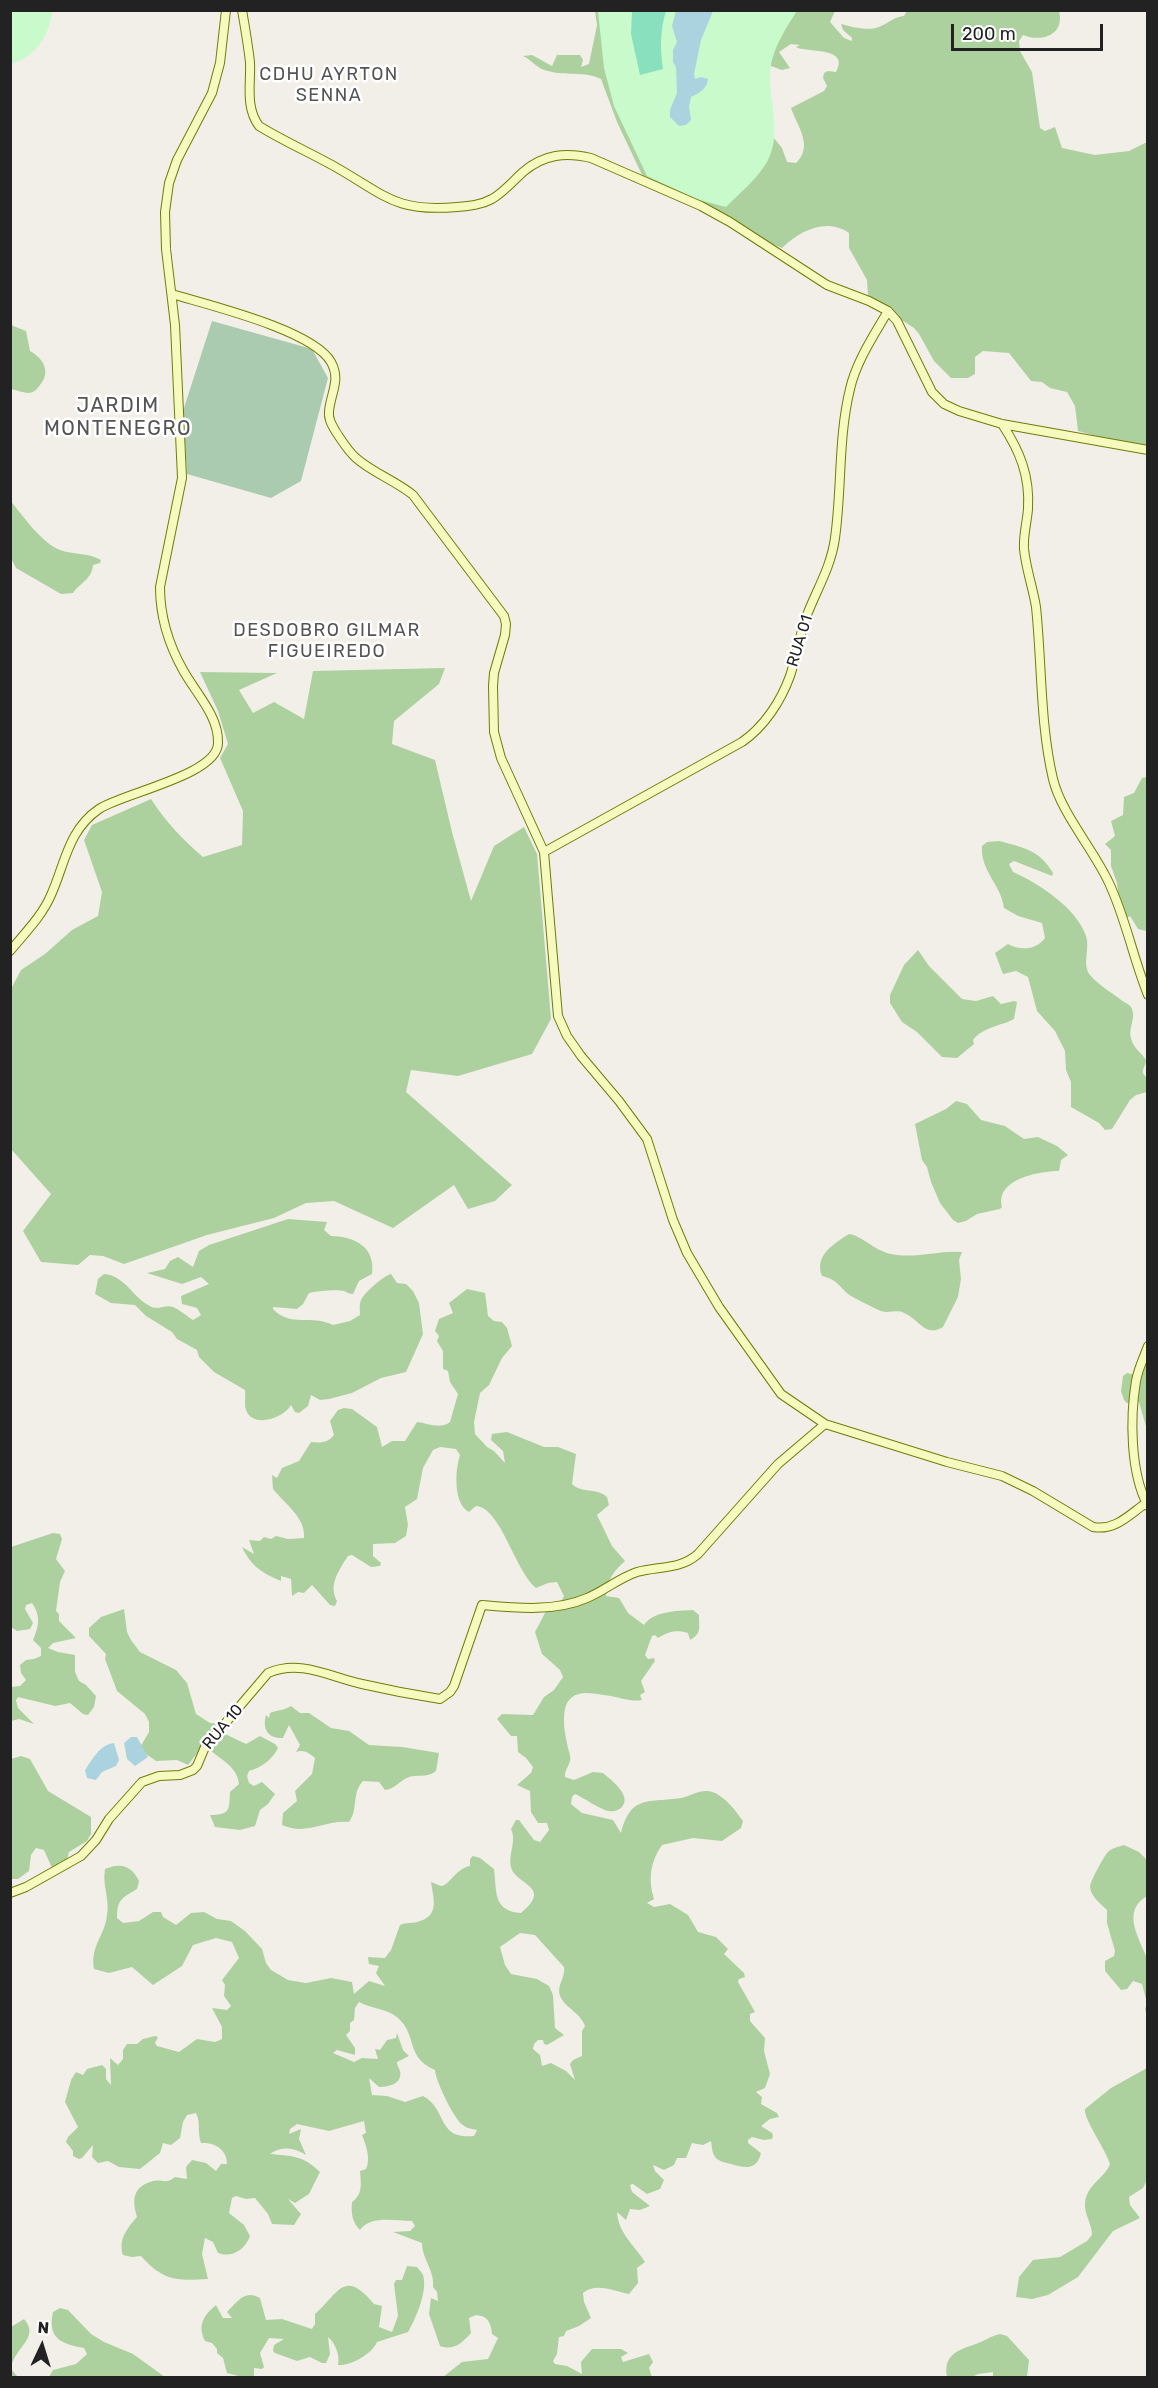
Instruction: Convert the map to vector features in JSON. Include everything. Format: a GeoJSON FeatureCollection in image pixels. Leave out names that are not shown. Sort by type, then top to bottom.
{"type":"FeatureCollection","features":[{"type":"Feature","properties":{"kind":"street"},"geometry":{"type":"LineString","coordinates":[[10,951],[44,908],[69,844],[87,819],[109,803],[155,788],[201,766],[212,759],[217,752],[217,731],[208,711],[182,669],[169,640],[160,605],[160,587],[182,478],[165,212],[169,183],[177,160],[212,93],[220,63],[226,10]]}},
{"type":"Feature","properties":{"kind":"street"},"geometry":{"type":"LineString","coordinates":[[242,10],[250,63],[250,105],[252,116],[259,126],[339,169],[395,203],[415,207],[477,205],[491,200],[524,171],[540,161],[556,155],[573,154],[591,158],[701,206],[730,222],[827,285],[888,311],[897,321],[932,392],[944,404],[958,411],[1002,424],[1148,450]]}},
{"type":"Feature","properties":{"kind":"street"},"geometry":{"type":"LineString","coordinates":[[172,294],[258,321],[304,339],[320,349],[330,360],[335,371],[336,381],[329,411],[330,421],[344,444],[356,458],[401,485],[413,495],[504,616],[506,624],[493,686],[496,745],[544,852],[556,1003],[563,1028],[581,1056],[619,1101],[647,1140],[680,1238],[719,1307],[781,1394],[825,1424],[1002,1476],[1033,1491],[1093,1527],[1104,1529],[1114,1526],[1147,1504],[1134,1454],[1133,1422],[1136,1380],[1148,1346]]}},
{"type":"Feature","properties":{"kind":"street","name":"RUA 01"},"geometry":{"type":"LineString","coordinates":[[544,852],[742,742],[753,735],[770,714],[790,677],[808,613],[830,564],[839,509],[840,466],[850,386],[858,366],[888,311]]}},
{"type":"Feature","properties":{"kind":"street"},"geometry":{"type":"LineString","coordinates":[[1002,424],[1016,444],[1023,460],[1027,479],[1028,507],[1023,548],[1035,604],[1048,752],[1054,783],[1060,798],[1109,881],[1126,924],[1148,995]]}},
{"type":"Feature","properties":{"kind":"street","name":"RUA 10"},"geometry":{"type":"LineString","coordinates":[[10,1893],[26,1887],[81,1856],[96,1840],[109,1819],[142,1782],[159,1776],[180,1775],[193,1770],[205,1747],[268,1673],[303,1668],[322,1671],[360,1684],[440,1699],[454,1686],[482,1605],[537,1608],[571,1603],[599,1593],[638,1572],[685,1564],[698,1554],[784,1457],[825,1424]]}},
{"type":"Feature","properties":{"kind":"green space"},"geometry":{"type":"Polygon","coordinates":[[[11,10],[52,12],[48,30],[39,45],[20,61],[11,64],[11,10]]]}},
{"type":"Feature","properties":{"kind":"green space"},"geometry":{"type":"Polygon","coordinates":[[[595,11],[835,11],[830,22],[844,38],[852,41],[841,24],[872,29],[904,16],[907,11],[1059,11],[1059,26],[1051,35],[1038,38],[1023,35],[1019,41],[1020,51],[1032,72],[1040,128],[1045,131],[1055,127],[1062,148],[1095,155],[1129,151],[1147,142],[1147,446],[1122,443],[1078,431],[1075,406],[1067,392],[1050,388],[1042,382],[1031,381],[1009,353],[983,351],[975,357],[975,374],[968,378],[951,378],[934,361],[914,328],[873,302],[868,295],[867,280],[849,248],[849,233],[841,228],[823,226],[814,228],[797,236],[782,248],[733,229],[730,224],[644,179],[617,122],[601,79],[588,75],[544,70],[523,56],[532,55],[552,66],[557,55],[580,55],[583,60],[581,67],[589,64],[597,25],[595,11]],[[791,44],[779,52],[790,68],[782,70],[768,65],[773,137],[782,148],[787,162],[796,163],[804,150],[804,143],[791,108],[824,91],[827,86],[823,78],[824,73],[836,72],[839,64],[837,58],[832,54],[796,47],[800,45],[791,44]]]}},
{"type":"Feature","properties":{"kind":"green space"},"geometry":{"type":"Polygon","coordinates":[[[598,11],[797,11],[779,41],[772,60],[770,86],[774,137],[772,150],[758,174],[726,207],[699,200],[647,176],[614,106],[604,68],[598,11]]]}},
{"type":"Feature","properties":{"kind":"green space"},"geometry":{"type":"Polygon","coordinates":[[[632,11],[666,11],[661,40],[663,69],[640,75],[631,34],[632,11]]]}},
{"type":"Feature","properties":{"kind":"green space"},"geometry":{"type":"Polygon","coordinates":[[[212,321],[312,349],[328,378],[301,481],[271,498],[187,474],[183,411],[212,321]]]}},
{"type":"Feature","properties":{"kind":"green space"},"geometry":{"type":"Polygon","coordinates":[[[11,325],[26,331],[30,351],[39,358],[44,366],[43,380],[31,393],[11,389],[11,325]]]}},
{"type":"Feature","properties":{"kind":"green space"},"geometry":{"type":"Polygon","coordinates":[[[10,500],[33,528],[53,547],[101,560],[100,563],[93,565],[88,577],[73,593],[61,594],[16,568],[11,558],[10,500]]]}},
{"type":"Feature","properties":{"kind":"green space"},"geometry":{"type":"Polygon","coordinates":[[[445,668],[439,684],[394,721],[392,744],[435,760],[471,901],[494,846],[524,827],[537,854],[551,1019],[532,1054],[458,1076],[411,1070],[406,1092],[512,1185],[495,1201],[468,1209],[454,1185],[393,1228],[334,1201],[306,1203],[274,1218],[207,1235],[124,1264],[103,1256],[90,1255],[78,1265],[41,1262],[23,1231],[51,1194],[11,1149],[11,989],[21,970],[45,954],[72,930],[98,916],[102,892],[84,840],[92,825],[151,799],[175,830],[203,857],[242,845],[243,811],[220,758],[228,744],[218,711],[200,672],[277,673],[239,690],[253,713],[274,702],[304,719],[313,671],[445,668]]]}},
{"type":"Feature","properties":{"kind":"green space"},"geometry":{"type":"Polygon","coordinates":[[[1147,777],[1147,935],[1146,931],[1138,929],[1130,916],[1126,919],[1121,913],[1117,883],[1111,866],[1111,850],[1105,844],[1115,836],[1111,821],[1123,815],[1124,797],[1134,793],[1142,778],[1147,777]]]}},
{"type":"Feature","properties":{"kind":"green space"},"geometry":{"type":"Polygon","coordinates":[[[999,841],[1030,851],[1048,865],[1053,873],[1052,876],[1014,861],[1009,864],[1013,872],[1045,890],[1066,906],[1086,936],[1088,972],[1098,983],[1130,1006],[1133,1011],[1131,1038],[1146,1060],[1143,1071],[1147,1078],[1147,1092],[1136,1095],[1130,1100],[1112,1129],[1105,1130],[1099,1123],[1071,1107],[1071,1082],[1066,1070],[1065,1051],[1055,1031],[1037,1011],[1028,977],[1016,971],[1003,974],[995,953],[1008,944],[1018,948],[1033,947],[1045,938],[1042,923],[1018,916],[1004,908],[982,855],[982,846],[987,842],[999,841]]]}},
{"type":"Feature","properties":{"kind":"green space"},"geometry":{"type":"Polygon","coordinates":[[[918,950],[929,966],[962,999],[976,1001],[993,996],[1001,1004],[1017,1002],[1014,1019],[982,1032],[973,1040],[974,1044],[957,1058],[942,1057],[917,1032],[902,1022],[890,1003],[890,995],[904,965],[918,950]]]}},
{"type":"Feature","properties":{"kind":"green space"},"geometry":{"type":"Polygon","coordinates":[[[956,1101],[967,1104],[981,1120],[1005,1126],[1024,1139],[1038,1137],[1057,1146],[1068,1155],[1061,1160],[1059,1171],[1031,1175],[1012,1183],[1005,1190],[1000,1209],[977,1214],[958,1223],[953,1220],[940,1203],[927,1167],[922,1160],[915,1124],[946,1109],[956,1101]]]}},
{"type":"Feature","properties":{"kind":"green space"},"geometry":{"type":"Polygon","coordinates":[[[288,1219],[327,1222],[324,1230],[331,1236],[348,1238],[367,1250],[371,1257],[372,1274],[359,1281],[353,1294],[337,1290],[312,1292],[297,1309],[273,1307],[273,1309],[280,1315],[294,1320],[325,1322],[333,1325],[350,1321],[360,1315],[360,1302],[366,1293],[391,1274],[397,1283],[406,1284],[413,1291],[419,1303],[423,1334],[406,1372],[381,1378],[352,1393],[329,1399],[320,1400],[311,1395],[308,1406],[299,1413],[295,1412],[291,1405],[276,1417],[268,1420],[255,1419],[246,1410],[245,1390],[214,1372],[199,1357],[197,1350],[177,1339],[172,1332],[146,1316],[135,1305],[111,1303],[95,1294],[98,1279],[104,1274],[112,1276],[124,1283],[150,1306],[173,1307],[193,1320],[201,1315],[197,1308],[182,1304],[181,1296],[209,1284],[201,1277],[182,1284],[147,1273],[165,1269],[170,1261],[178,1257],[193,1267],[199,1251],[209,1245],[288,1219]]]}},
{"type":"Feature","properties":{"kind":"green space"},"geometry":{"type":"Polygon","coordinates":[[[849,1234],[891,1254],[910,1256],[962,1252],[959,1260],[961,1279],[958,1297],[943,1327],[937,1330],[927,1329],[904,1313],[881,1311],[850,1295],[834,1281],[822,1276],[821,1262],[826,1251],[849,1234]]]}},
{"type":"Feature","properties":{"kind":"green space"},"geometry":{"type":"Polygon","coordinates":[[[467,1289],[485,1293],[488,1316],[494,1321],[502,1322],[507,1328],[512,1346],[502,1358],[489,1385],[480,1393],[474,1422],[475,1434],[505,1463],[503,1451],[491,1440],[492,1434],[507,1432],[544,1447],[558,1447],[576,1454],[572,1484],[580,1489],[598,1492],[607,1497],[609,1505],[597,1515],[612,1546],[625,1561],[612,1576],[606,1596],[619,1598],[628,1613],[644,1625],[659,1614],[693,1610],[699,1615],[698,1632],[690,1640],[688,1633],[680,1631],[658,1638],[655,1635],[652,1636],[645,1655],[648,1659],[654,1658],[655,1661],[641,1681],[645,1692],[640,1695],[642,1700],[586,1693],[572,1697],[567,1704],[564,1721],[570,1758],[565,1777],[574,1780],[593,1772],[603,1773],[619,1788],[624,1798],[622,1807],[613,1811],[575,1794],[571,1804],[582,1813],[613,1820],[621,1833],[630,1812],[636,1806],[651,1801],[681,1798],[708,1791],[724,1798],[743,1821],[741,1828],[722,1841],[693,1838],[662,1845],[651,1871],[654,1899],[647,1903],[654,1907],[670,1904],[688,1915],[698,1932],[716,1937],[728,1949],[724,1954],[744,1973],[745,1977],[739,1979],[738,1982],[755,2012],[750,2014],[750,2021],[765,2038],[764,2051],[770,2074],[765,2088],[756,2092],[762,2097],[761,2104],[777,2113],[779,2117],[770,2119],[761,2126],[772,2133],[772,2139],[752,2137],[748,2140],[748,2143],[761,2153],[756,2163],[749,2167],[717,2159],[713,2153],[711,2141],[703,2145],[692,2143],[686,2158],[677,2158],[674,2165],[664,2170],[653,2165],[655,2171],[664,2180],[660,2189],[647,2194],[633,2184],[630,2185],[632,2192],[650,2206],[640,2210],[630,2209],[626,2220],[617,2212],[620,2226],[645,2262],[637,2268],[638,2283],[629,2294],[599,2288],[583,2293],[591,2318],[559,2337],[557,2354],[553,2361],[555,2364],[567,2366],[582,2374],[581,2362],[592,2349],[621,2349],[628,2353],[621,2357],[623,2362],[649,2354],[653,2362],[649,2368],[652,2377],[443,2377],[462,2362],[488,2359],[498,2338],[492,2334],[490,2323],[476,2315],[469,2318],[471,2333],[464,2340],[454,2347],[440,2346],[429,2314],[431,2298],[438,2301],[437,2292],[433,2287],[422,2243],[393,2232],[410,2231],[415,2226],[412,2221],[370,2222],[360,2230],[355,2224],[352,2202],[360,2192],[360,2171],[366,2169],[368,2161],[362,2135],[366,2133],[364,2121],[329,2131],[297,2124],[290,2129],[289,2134],[301,2129],[299,2139],[306,2155],[288,2148],[270,2154],[302,2159],[320,2172],[309,2194],[295,2203],[288,2199],[301,2214],[294,2225],[272,2224],[268,2214],[255,2198],[246,2199],[236,2196],[232,2198],[229,2213],[244,2225],[250,2236],[245,2245],[233,2254],[218,2253],[213,2242],[205,2238],[202,2254],[208,2279],[171,2278],[156,2270],[141,2256],[123,2255],[122,2250],[124,2234],[137,2217],[134,2200],[141,2187],[153,2181],[166,2181],[175,2177],[187,2179],[186,2167],[192,2160],[206,2163],[216,2171],[221,2164],[227,2164],[222,2150],[211,2144],[201,2143],[196,2113],[187,2115],[180,2138],[171,2145],[163,2143],[160,2153],[140,2169],[119,2167],[108,2161],[98,2163],[92,2157],[93,2145],[79,2159],[73,2156],[73,2151],[66,2142],[78,2127],[65,2102],[71,2080],[76,2072],[83,2075],[87,2069],[102,2065],[106,2069],[106,2079],[111,2085],[110,2058],[118,2065],[123,2059],[123,2050],[127,2044],[137,2044],[143,2039],[155,2036],[158,2037],[155,2043],[157,2046],[179,2052],[197,2039],[215,2042],[222,2039],[222,2027],[212,2008],[227,2010],[231,2006],[224,1996],[225,1985],[222,1980],[239,1958],[232,1942],[216,1938],[193,1945],[182,1966],[153,1985],[132,1967],[109,1973],[94,1969],[94,1953],[104,1929],[108,1909],[104,1881],[105,1869],[116,1866],[125,1867],[133,1872],[139,1881],[137,1889],[120,1902],[117,1918],[123,1923],[139,1921],[153,1912],[161,1912],[163,1917],[176,1925],[191,1913],[204,1912],[217,1919],[231,1921],[245,1931],[262,1949],[266,1963],[271,1970],[288,1980],[306,1983],[331,1978],[352,1982],[354,1994],[369,1981],[385,1986],[376,1973],[379,1966],[369,1964],[368,1957],[385,1958],[391,1950],[400,1925],[426,1918],[433,1910],[431,1882],[444,1886],[461,1870],[470,1866],[470,1859],[473,1856],[480,1858],[494,1869],[496,1892],[505,1908],[521,1913],[534,1897],[530,1887],[514,1873],[511,1867],[513,1834],[511,1829],[516,1820],[519,1820],[534,1840],[540,1842],[549,1830],[547,1823],[538,1823],[531,1812],[530,1791],[517,1785],[531,1773],[533,1767],[518,1752],[517,1736],[511,1736],[497,1719],[502,1714],[533,1715],[544,1697],[554,1690],[563,1677],[560,1670],[542,1654],[535,1632],[546,1611],[560,1603],[564,1596],[557,1582],[536,1588],[528,1579],[493,1517],[485,1509],[476,1506],[469,1512],[464,1508],[458,1494],[457,1469],[460,1455],[456,1449],[440,1447],[433,1450],[423,1468],[417,1499],[405,1507],[408,1525],[406,1536],[395,1543],[373,1544],[373,1556],[381,1563],[380,1566],[371,1567],[352,1555],[348,1556],[334,1583],[337,1601],[335,1606],[330,1605],[312,1585],[304,1593],[298,1592],[292,1596],[291,1579],[281,1576],[281,1581],[263,1572],[253,1564],[242,1547],[254,1554],[249,1540],[260,1541],[264,1537],[271,1539],[276,1536],[288,1539],[304,1538],[302,1524],[273,1489],[272,1475],[277,1478],[282,1468],[299,1461],[311,1442],[324,1442],[332,1438],[334,1435],[330,1421],[338,1410],[352,1409],[377,1427],[382,1447],[392,1441],[405,1441],[417,1422],[442,1426],[450,1422],[458,1394],[450,1382],[448,1371],[443,1369],[443,1351],[437,1341],[439,1336],[435,1331],[439,1319],[453,1313],[449,1303],[467,1289]],[[520,1933],[500,1947],[505,1965],[511,1974],[537,1979],[549,1986],[553,1995],[555,2028],[564,2035],[547,2045],[543,2040],[538,2040],[533,2049],[540,2055],[542,2066],[551,2063],[566,2071],[575,2080],[570,2064],[582,2056],[582,2031],[585,2026],[580,2017],[560,1996],[559,1989],[564,1967],[535,1935],[520,1933]],[[359,2002],[355,2008],[354,2020],[350,2023],[350,2031],[346,2035],[355,2048],[355,2055],[337,2050],[333,2053],[354,2062],[362,2058],[378,2059],[375,2049],[380,2050],[387,2040],[396,2038],[397,2033],[403,2050],[409,2056],[397,2062],[400,2075],[394,2084],[379,2087],[369,2078],[372,2095],[387,2096],[405,2102],[423,2096],[436,2108],[448,2129],[462,2136],[474,2136],[477,2130],[459,2122],[441,2090],[435,2070],[419,2059],[408,2032],[398,2018],[389,2012],[359,2002]]]}},
{"type":"Feature","properties":{"kind":"green space"},"geometry":{"type":"Polygon","coordinates":[[[1147,1350],[1147,1430],[1139,1402],[1127,1403],[1121,1391],[1123,1376],[1127,1373],[1136,1375],[1147,1350]]]}},
{"type":"Feature","properties":{"kind":"green space"},"geometry":{"type":"Polygon","coordinates":[[[53,1533],[60,1534],[62,1539],[56,1559],[65,1571],[60,1582],[56,1611],[59,1614],[59,1621],[76,1638],[53,1643],[48,1648],[75,1655],[75,1672],[79,1681],[96,1696],[94,1707],[88,1715],[83,1714],[70,1703],[55,1706],[18,1697],[16,1700],[18,1708],[34,1724],[19,1719],[11,1721],[11,1687],[20,1686],[26,1680],[21,1673],[20,1665],[26,1660],[41,1656],[41,1648],[33,1640],[38,1621],[37,1612],[32,1603],[26,1605],[25,1609],[33,1623],[30,1629],[17,1631],[11,1627],[11,1547],[53,1533]]]}},
{"type":"Feature","properties":{"kind":"green space"},"geometry":{"type":"Polygon","coordinates":[[[124,1609],[127,1632],[131,1640],[140,1652],[176,1670],[187,1683],[196,1714],[210,1723],[221,1724],[221,1732],[246,1744],[260,1736],[278,1748],[270,1759],[258,1768],[249,1771],[247,1776],[249,1783],[254,1786],[262,1782],[275,1794],[260,1810],[255,1826],[240,1830],[215,1827],[210,1815],[222,1814],[228,1810],[230,1792],[239,1784],[232,1768],[210,1750],[212,1740],[208,1739],[188,1765],[177,1760],[156,1761],[139,1749],[149,1732],[149,1722],[145,1714],[117,1691],[105,1659],[106,1654],[89,1636],[89,1628],[101,1617],[124,1609]]]}},
{"type":"Feature","properties":{"kind":"green space"},"geometry":{"type":"Polygon","coordinates":[[[291,1706],[300,1713],[309,1713],[331,1728],[349,1731],[369,1745],[439,1753],[436,1771],[429,1775],[411,1777],[385,1790],[379,1782],[363,1781],[357,1791],[354,1812],[349,1822],[299,1829],[282,1825],[283,1813],[297,1801],[295,1791],[312,1774],[315,1758],[304,1751],[296,1752],[300,1745],[289,1725],[283,1738],[273,1737],[267,1732],[266,1715],[269,1718],[270,1713],[291,1706]]]}},
{"type":"Feature","properties":{"kind":"green space"},"geometry":{"type":"Polygon","coordinates":[[[21,1756],[30,1759],[48,1791],[91,1817],[91,1834],[87,1841],[69,1852],[67,1860],[53,1870],[44,1850],[36,1848],[31,1855],[29,1871],[18,1879],[11,1879],[11,1759],[21,1756]]]}},
{"type":"Feature","properties":{"kind":"green space"},"geometry":{"type":"Polygon","coordinates":[[[1124,1845],[1139,1852],[1147,1860],[1147,1896],[1139,1902],[1133,1917],[1148,1962],[1147,2016],[1145,2009],[1147,2003],[1142,1984],[1133,1981],[1127,1989],[1121,1990],[1105,1971],[1105,1961],[1114,1956],[1115,1951],[1107,1923],[1107,1910],[1094,1897],[1090,1887],[1107,1853],[1124,1845]]]}},
{"type":"Feature","properties":{"kind":"green space"},"geometry":{"type":"Polygon","coordinates":[[[1147,2068],[1147,2180],[1143,2188],[1129,2197],[1130,2205],[1140,2218],[1113,2231],[1078,2277],[1048,2295],[1032,2299],[1016,2297],[1019,2277],[1033,2260],[1060,2257],[1087,2241],[1092,2235],[1085,2207],[1086,2197],[1110,2164],[1085,2109],[1111,2088],[1147,2068]]]}},
{"type":"Feature","properties":{"kind":"green space"},"geometry":{"type":"Polygon","coordinates":[[[407,2266],[417,2267],[423,2274],[424,2281],[420,2304],[408,2332],[377,2342],[366,2355],[349,2364],[338,2365],[337,2350],[328,2337],[330,2354],[326,2363],[310,2357],[297,2361],[275,2353],[274,2345],[284,2339],[269,2338],[260,2353],[264,2367],[254,2368],[254,2377],[242,2377],[227,2373],[223,2358],[217,2353],[217,2349],[212,2343],[205,2341],[202,2330],[203,2321],[216,2305],[223,2318],[232,2318],[227,2312],[238,2301],[246,2296],[255,2296],[260,2298],[266,2320],[282,2319],[312,2329],[315,2324],[315,2314],[336,2292],[348,2286],[356,2287],[374,2304],[382,2306],[379,2327],[392,2332],[398,2316],[394,2284],[396,2280],[402,2280],[407,2266]]]}},
{"type":"Feature","properties":{"kind":"green space"},"geometry":{"type":"Polygon","coordinates":[[[60,2308],[68,2310],[91,2334],[133,2354],[165,2377],[49,2377],[53,2370],[76,2364],[87,2354],[84,2348],[63,2342],[54,2334],[53,2312],[60,2308]]]}},
{"type":"Feature","properties":{"kind":"green space"},"geometry":{"type":"Polygon","coordinates":[[[24,2319],[28,2326],[28,2338],[16,2355],[11,2369],[11,2327],[24,2319]]]}},
{"type":"Feature","properties":{"kind":"green space"},"geometry":{"type":"Polygon","coordinates":[[[1000,2334],[1007,2336],[1029,2360],[1027,2377],[993,2377],[993,2372],[972,2377],[947,2377],[947,2364],[953,2355],[962,2349],[1000,2334]]]}},
{"type":"Feature","properties":{"kind":"green space"},"geometry":{"type":"Polygon","coordinates":[[[11,2369],[18,2377],[11,2377],[11,2369]]]}},
{"type":"Feature","properties":{"kind":"water"},"geometry":{"type":"Polygon","coordinates":[[[676,11],[713,11],[701,40],[694,74],[695,79],[701,77],[708,79],[702,90],[691,97],[689,106],[691,120],[686,125],[679,126],[670,117],[670,110],[677,93],[673,50],[677,42],[672,26],[676,11]]]}},
{"type":"Feature","properties":{"kind":"water"},"geometry":{"type":"Polygon","coordinates":[[[131,1737],[137,1737],[148,1757],[135,1766],[127,1759],[124,1743],[131,1737]]]}},
{"type":"Feature","properties":{"kind":"water"},"geometry":{"type":"Polygon","coordinates":[[[114,1743],[119,1760],[116,1766],[102,1772],[96,1780],[87,1778],[85,1770],[94,1757],[104,1747],[114,1743]]]}},
{"type":"Feature","properties":{"kind":"district","name":"CDHU AYRTON SENNA"},"geometry":{"type":"Point","coordinates":[329,85]}},
{"type":"Feature","properties":{"kind":"district","name":"JARDIM MONTENEGRO"},"geometry":{"type":"Point","coordinates":[118,418]}},
{"type":"Feature","properties":{"kind":"district","name":"DESDOBRO GILMAR FIGUEIREDO"},"geometry":{"type":"Point","coordinates":[327,641]}}]}
